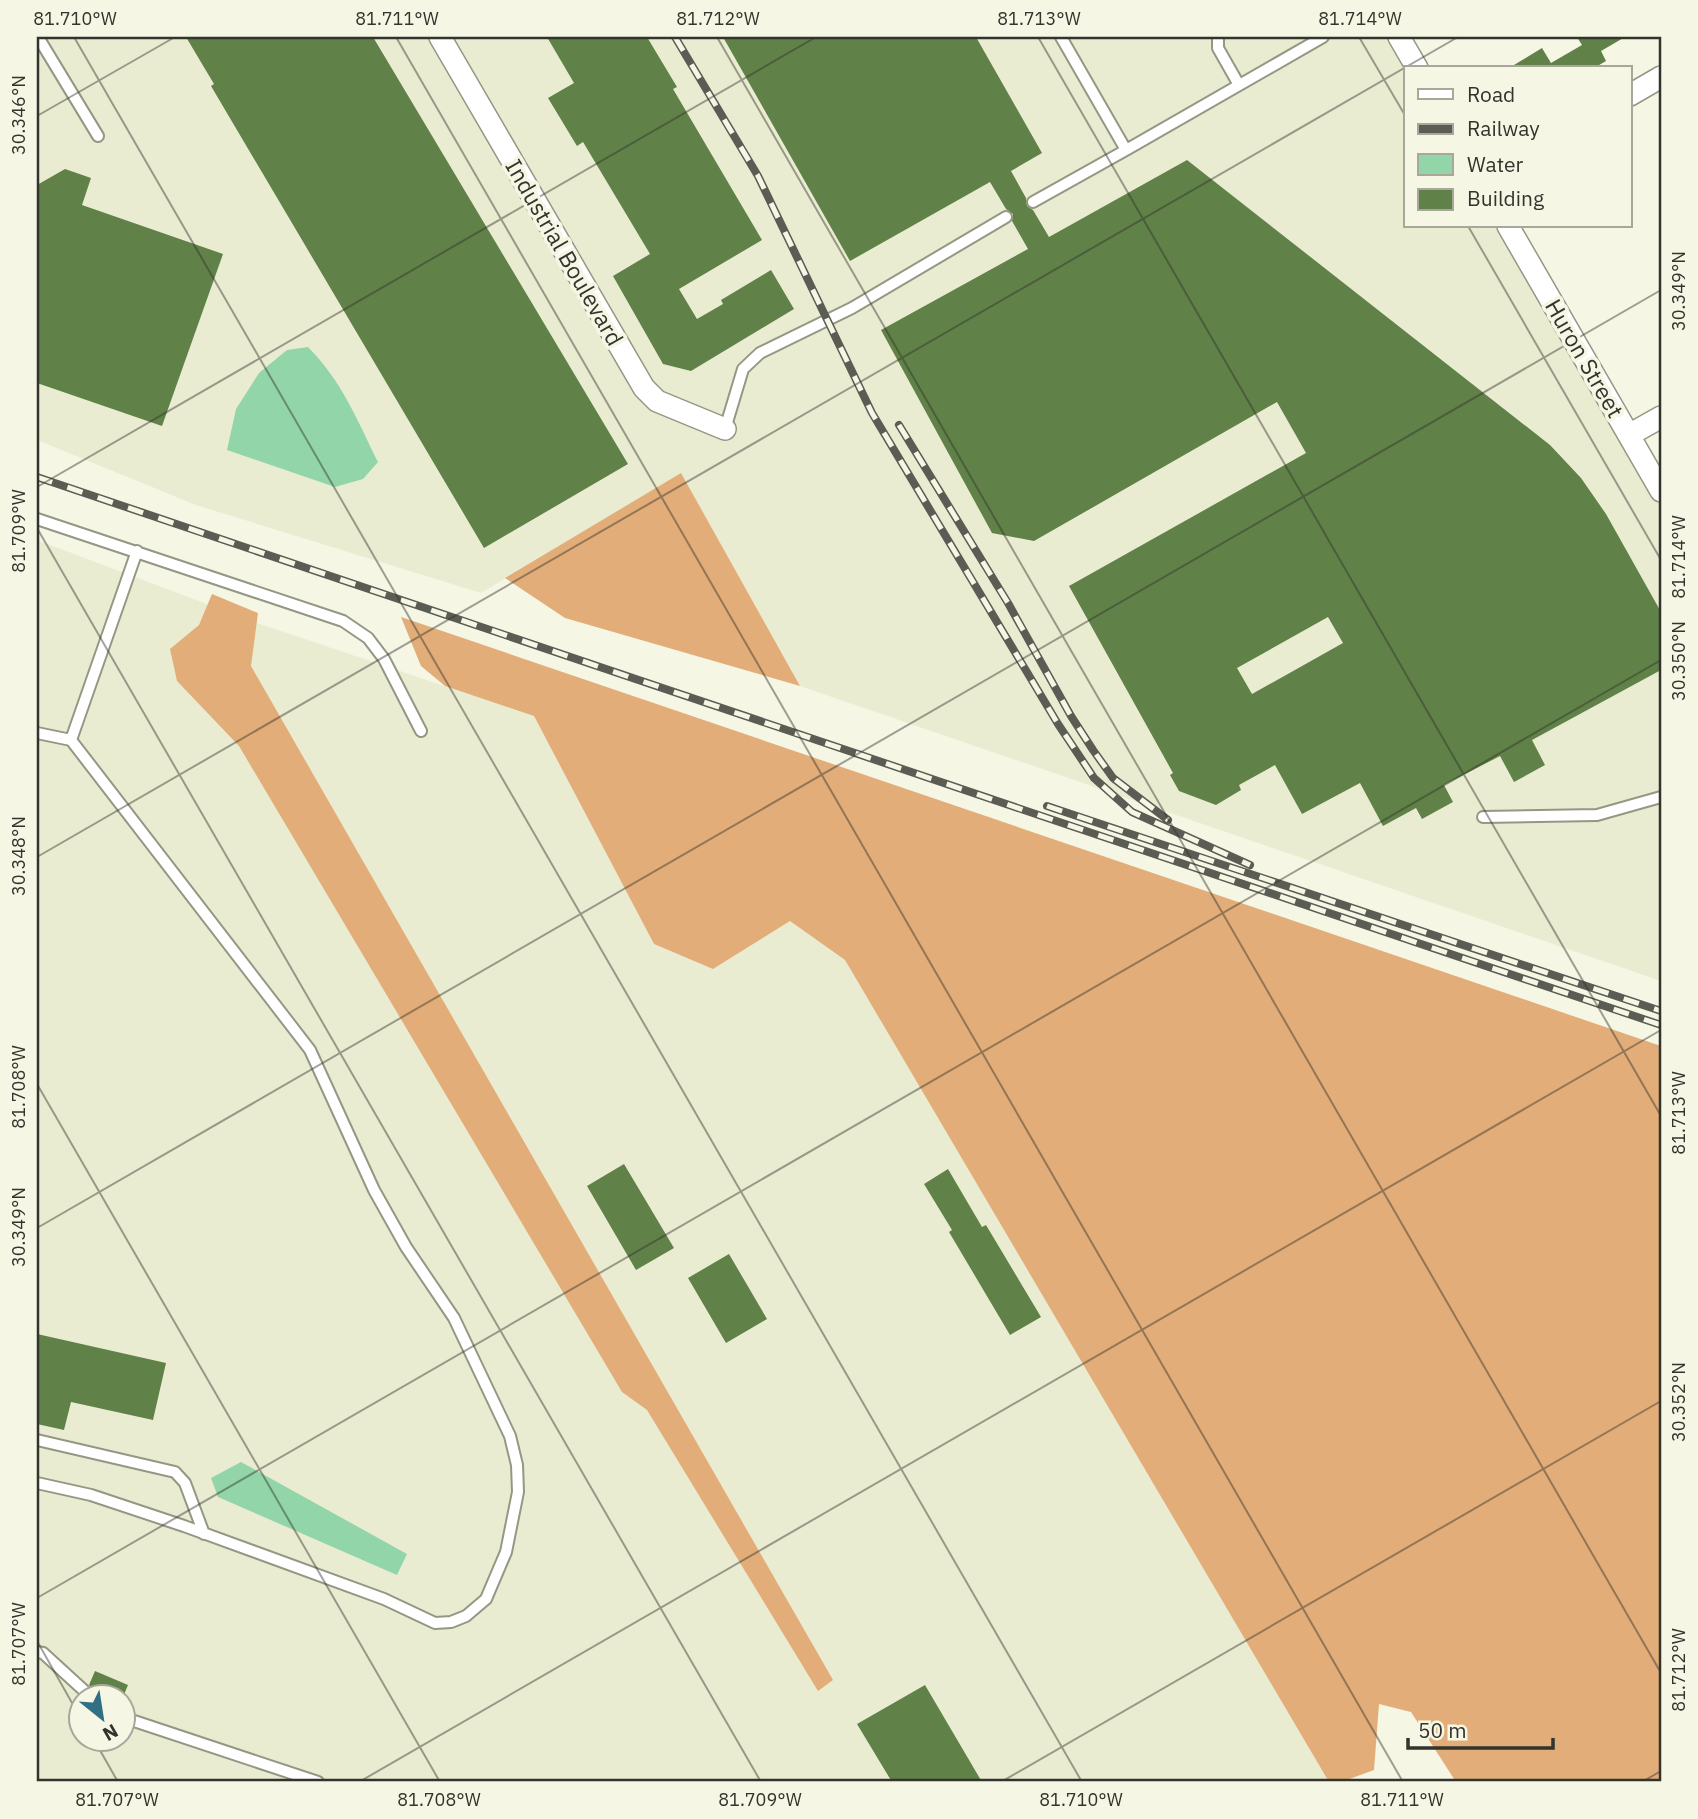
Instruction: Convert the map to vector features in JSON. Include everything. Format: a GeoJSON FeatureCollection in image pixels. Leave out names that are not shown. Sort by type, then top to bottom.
{"type":"FeatureCollection","features":[{"type":"Feature","properties":{"kind":"street","name":"Industrial Boulevard"},"geometry":{"type":"LineString","coordinates":[[440,37],[644,388],[657,401],[724,429]]}},
{"type":"Feature","properties":{"kind":"street"},"geometry":{"type":"LineString","coordinates":[[1399,37],[1416,66]]}},
{"type":"Feature","properties":{"kind":"street"},"geometry":{"type":"LineString","coordinates":[[1632,94],[1661,77]]}},
{"type":"Feature","properties":{"kind":"street","name":"Huron Street"},"geometry":{"type":"LineString","coordinates":[[1509,228],[1661,491]]}},
{"type":"Feature","properties":{"kind":"street"},"geometry":{"type":"LineString","coordinates":[[1629,435],[1661,417]]}},
{"type":"Feature","properties":{"kind":"lane"},"geometry":{"type":"LineString","coordinates":[[38,37],[98,136]]}},
{"type":"Feature","properties":{"kind":"lane"},"geometry":{"type":"LineString","coordinates":[[1061,37],[1126,150]]}},
{"type":"Feature","properties":{"kind":"lane"},"geometry":{"type":"LineString","coordinates":[[1218,37],[1219,48],[1239,85]]}},
{"type":"Feature","properties":{"kind":"lane"},"geometry":{"type":"LineString","coordinates":[[1033,202],[1323,37]]}},
{"type":"Feature","properties":{"kind":"lane"},"geometry":{"type":"LineString","coordinates":[[724,429],[743,369],[760,353],[852,308],[1006,218]]}},
{"type":"Feature","properties":{"kind":"lane"},"geometry":{"type":"LineString","coordinates":[[37,519],[343,621],[368,638],[384,659],[421,731]]}},
{"type":"Feature","properties":{"kind":"lane"},"geometry":{"type":"LineString","coordinates":[[71,740],[137,551]]}},
{"type":"Feature","properties":{"kind":"lane"},"geometry":{"type":"LineString","coordinates":[[37,733],[71,740],[310,1050],[374,1190],[406,1247],[454,1318],[510,1436],[517,1465],[518,1492],[506,1552],[486,1599],[467,1616],[452,1622],[435,1623],[384,1599],[204,1534],[91,1495],[37,1483]]}},
{"type":"Feature","properties":{"kind":"lane"},"geometry":{"type":"LineString","coordinates":[[1483,817],[1597,815],[1661,797]]}},
{"type":"Feature","properties":{"kind":"lane"},"geometry":{"type":"LineString","coordinates":[[37,1440],[176,1472],[185,1483],[204,1534]]}},
{"type":"Feature","properties":{"kind":"lane"},"geometry":{"type":"LineString","coordinates":[[37,1651],[43,1653],[75,1682]]}},
{"type":"Feature","properties":{"kind":"lane"},"geometry":{"type":"LineString","coordinates":[[136,1722],[318,1782]]}},
{"type":"Feature","properties":{"kind":"shaded area"},"geometry":{"type":"Polygon","coordinates":[[[37,37],[1386,37],[1404,67],[1404,228],[1498,228],[1661,507],[1661,981],[800,686],[681,474],[481,593],[196,505],[37,440],[37,37]]]}},
{"type":"Feature","properties":{"kind":"shaded area"},"geometry":{"type":"Polygon","coordinates":[[[681,473],[800,686],[565,618],[505,578],[681,473]]]}},
{"type":"Feature","properties":{"kind":"shaded area"},"geometry":{"type":"Polygon","coordinates":[[[37,540],[257,623],[534,716],[654,944],[713,969],[790,921],[845,960],[1329,1782],[37,1782],[37,540]]]}},
{"type":"Feature","properties":{"kind":"shaded area"},"geometry":{"type":"Polygon","coordinates":[[[212,594],[258,613],[251,666],[833,1680],[818,1691],[647,1410],[622,1392],[239,746],[177,681],[170,649],[199,625],[212,594]]]}},
{"type":"Feature","properties":{"kind":"shaded area"},"geometry":{"type":"Polygon","coordinates":[[[401,617],[1661,1046],[1661,1782],[1456,1782],[1411,1712],[1379,1704],[1374,1770],[1341,1782],[1329,1782],[845,960],[790,921],[713,969],[654,944],[534,716],[445,686],[421,666],[401,617]]]}},
{"type":"Feature","properties":{"kind":"water"},"geometry":{"type":"Polygon","coordinates":[[[308,347],[340,387],[378,462],[363,479],[335,487],[227,450],[236,409],[259,373],[287,350],[308,347]]]}},
{"type":"Feature","properties":{"kind":"water"},"geometry":{"type":"Polygon","coordinates":[[[241,1462],[407,1554],[397,1575],[218,1497],[211,1478],[241,1462]]]}},
{"type":"Feature","properties":{"kind":"building"},"geometry":{"type":"Polygon","coordinates":[[[186,37],[373,37],[628,464],[484,548],[211,86],[214,84],[186,37]]]}},
{"type":"Feature","properties":{"kind":"building"},"geometry":{"type":"Polygon","coordinates":[[[547,37],[647,37],[677,87],[673,89],[762,240],[679,289],[697,319],[723,304],[721,300],[771,270],[794,309],[691,371],[663,364],[613,276],[650,254],[583,142],[577,146],[548,98],[574,83],[547,37]]]}},
{"type":"Feature","properties":{"kind":"building"},"geometry":{"type":"Polygon","coordinates":[[[723,37],[976,37],[1042,153],[1011,171],[1026,198],[1027,206],[1033,210],[1049,237],[1187,160],[1550,445],[1581,478],[1606,514],[1661,612],[1661,670],[1532,740],[1545,765],[1514,782],[1500,756],[1444,785],[1453,802],[1422,819],[1416,808],[1383,826],[1360,783],[1302,814],[1275,765],[1239,785],[1241,790],[1216,805],[1179,791],[1170,775],[1173,773],[1069,586],[1306,453],[1277,402],[1034,541],[992,533],[881,330],[1028,249],[1012,221],[1013,214],[1006,209],[990,182],[850,261],[723,37]],[[1328,617],[1237,668],[1252,694],[1343,643],[1328,617]]]}},
{"type":"Feature","properties":{"kind":"building"},"geometry":{"type":"Polygon","coordinates":[[[1577,37],[1625,37],[1601,51],[1606,61],[1597,66],[1512,66],[1542,48],[1551,63],[1582,45],[1577,37]]]}},
{"type":"Feature","properties":{"kind":"building"},"geometry":{"type":"Polygon","coordinates":[[[65,169],[91,178],[82,205],[223,254],[162,426],[37,383],[37,185],[65,169]]]}},
{"type":"Feature","properties":{"kind":"building"},"geometry":{"type":"Polygon","coordinates":[[[624,1164],[674,1248],[636,1270],[587,1186],[624,1164]]]}},
{"type":"Feature","properties":{"kind":"building"},"geometry":{"type":"Polygon","coordinates":[[[948,1169],[982,1227],[986,1225],[1041,1317],[1010,1335],[924,1184],[948,1169]]]}},
{"type":"Feature","properties":{"kind":"building"},"geometry":{"type":"Polygon","coordinates":[[[729,1254],[767,1319],[726,1343],[688,1278],[729,1254]]]}},
{"type":"Feature","properties":{"kind":"building"},"geometry":{"type":"Polygon","coordinates":[[[37,1334],[166,1363],[153,1420],[71,1402],[64,1430],[37,1424],[37,1334]]]}},
{"type":"Feature","properties":{"kind":"building"},"geometry":{"type":"Polygon","coordinates":[[[95,1671],[121,1682],[90,1682],[95,1671]]]}},
{"type":"Feature","properties":{"kind":"building"},"geometry":{"type":"Polygon","coordinates":[[[925,1685],[982,1782],[892,1782],[857,1724],[925,1685]]]}},
{"type":"Feature","properties":{"kind":"railway"},"geometry":{"type":"LineString","coordinates":[[675,37],[758,176],[872,413],[1058,724],[1094,778],[1132,812],[1250,865]]}},
{"type":"Feature","properties":{"kind":"railway"},"geometry":{"type":"LineString","coordinates":[[899,425],[1008,603],[1093,750],[1113,778],[1168,820]]}},
{"type":"Feature","properties":{"kind":"railway"},"geometry":{"type":"LineString","coordinates":[[37,477],[1661,1025]]}},
{"type":"Feature","properties":{"kind":"railway"},"geometry":{"type":"LineString","coordinates":[[1047,806],[1661,1011]]}}]}
